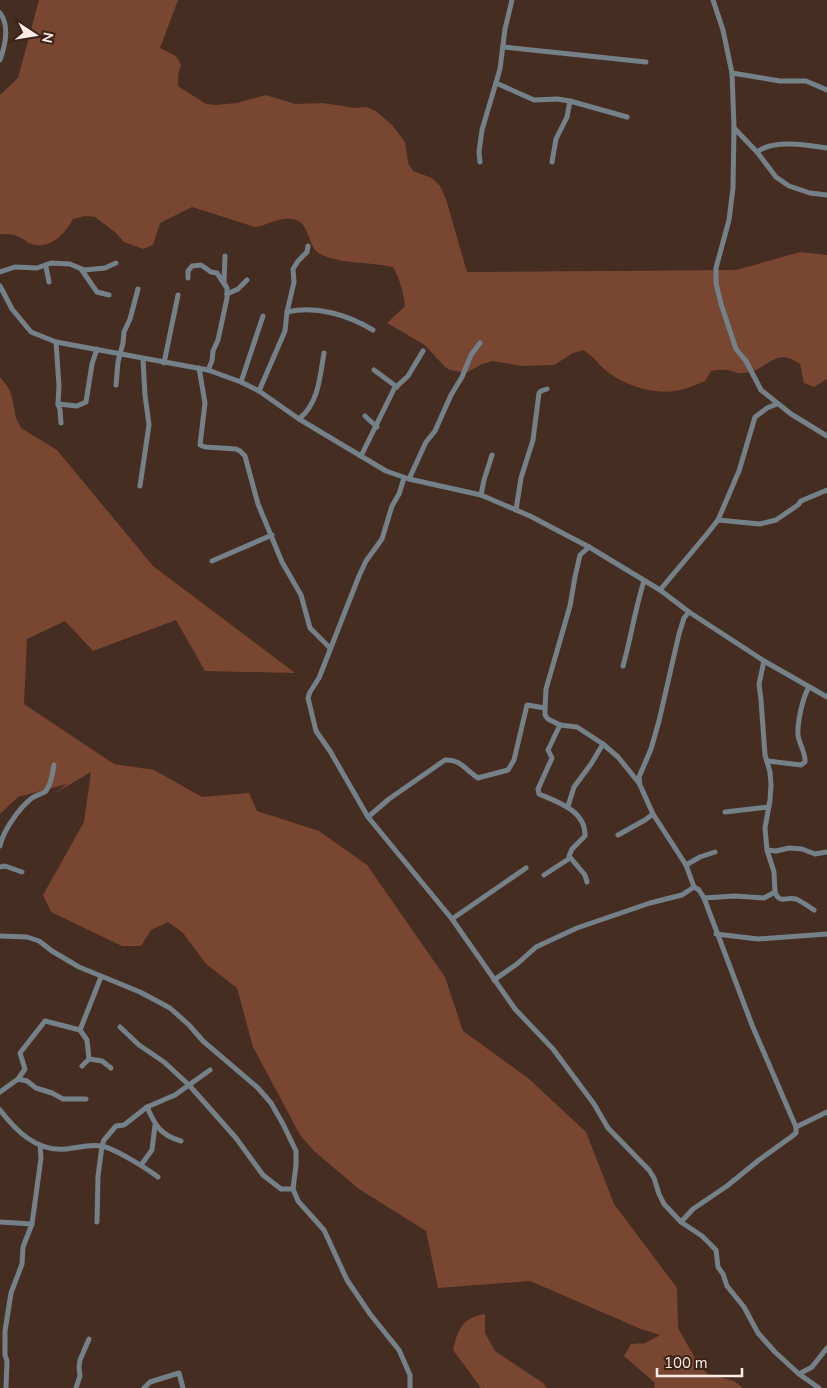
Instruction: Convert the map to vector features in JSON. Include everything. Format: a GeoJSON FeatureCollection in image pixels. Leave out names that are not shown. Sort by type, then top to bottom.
{"type":"FeatureCollection","features":[{"type":"Feature","properties":{"kind":"street"},"geometry":{"type":"LineString","coordinates":[[480,162],[479,152],[482,130],[496,83],[506,21],[512,0]]}},
{"type":"Feature","properties":{"kind":"street"},"geometry":{"type":"LineString","coordinates":[[713,0],[723,30],[732,73],[734,128],[733,188],[729,220],[716,268],[716,283],[736,349],[746,361],[761,390],[777,404],[827,436]]}},
{"type":"Feature","properties":{"kind":"street"},"geometry":{"type":"LineString","coordinates":[[0,14],[6,26],[4,50],[0,60]]}},
{"type":"Feature","properties":{"kind":"street"},"geometry":{"type":"LineString","coordinates":[[503,47],[646,62]]}},
{"type":"Feature","properties":{"kind":"street"},"geometry":{"type":"LineString","coordinates":[[732,73],[780,81],[806,80],[827,90]]}},
{"type":"Feature","properties":{"kind":"street"},"geometry":{"type":"LineString","coordinates":[[496,83],[534,100],[557,99],[570,101],[627,117]]}},
{"type":"Feature","properties":{"kind":"street"},"geometry":{"type":"LineString","coordinates":[[552,162],[556,139],[567,117],[570,101]]}},
{"type":"Feature","properties":{"kind":"street"},"geometry":{"type":"LineString","coordinates":[[734,128],[757,152],[776,177],[789,186],[810,194],[827,195]]}},
{"type":"Feature","properties":{"kind":"street"},"geometry":{"type":"LineString","coordinates":[[757,152],[765,147],[784,144],[827,148]]}},
{"type":"Feature","properties":{"kind":"street"},"geometry":{"type":"LineString","coordinates":[[258,391],[285,331],[294,282],[293,269],[307,252],[308,246]]}},
{"type":"Feature","properties":{"kind":"street"},"geometry":{"type":"LineString","coordinates":[[224,282],[225,256]]}},
{"type":"Feature","properties":{"kind":"street"},"geometry":{"type":"LineString","coordinates":[[0,272],[15,267],[37,268],[51,263],[70,264],[81,269],[105,268],[116,263]]}},
{"type":"Feature","properties":{"kind":"street"},"geometry":{"type":"LineString","coordinates":[[188,278],[188,271],[192,266],[201,265],[211,272],[217,273],[227,288],[224,318],[208,370]]}},
{"type":"Feature","properties":{"kind":"street"},"geometry":{"type":"LineString","coordinates":[[46,266],[49,282]]}},
{"type":"Feature","properties":{"kind":"street"},"geometry":{"type":"LineString","coordinates":[[81,269],[97,292],[110,295]]}},
{"type":"Feature","properties":{"kind":"street"},"geometry":{"type":"LineString","coordinates":[[227,294],[248,280]]}},
{"type":"Feature","properties":{"kind":"street"},"geometry":{"type":"LineString","coordinates":[[0,286],[12,309],[31,332],[56,342],[208,370],[241,382],[386,471],[480,496],[516,510],[589,547],[660,590],[689,612],[764,661],[827,697]]}},
{"type":"Feature","properties":{"kind":"street"},"geometry":{"type":"LineString","coordinates":[[116,385],[119,354],[138,288]]}},
{"type":"Feature","properties":{"kind":"street"},"geometry":{"type":"LineString","coordinates":[[164,362],[178,295]]}},
{"type":"Feature","properties":{"kind":"street"},"geometry":{"type":"LineString","coordinates":[[287,312],[316,310],[345,316],[373,330]]}},
{"type":"Feature","properties":{"kind":"street"},"geometry":{"type":"LineString","coordinates":[[241,382],[263,316]]}},
{"type":"Feature","properties":{"kind":"street"},"geometry":{"type":"LineString","coordinates":[[56,342],[59,386],[58,404],[61,423]]}},
{"type":"Feature","properties":{"kind":"street"},"geometry":{"type":"LineString","coordinates":[[480,343],[471,355],[435,431],[426,442],[392,506],[382,539],[366,561],[319,678],[310,692],[308,698],[309,707],[316,731],[330,751],[368,817],[452,919],[515,1010],[553,1049],[594,1104],[608,1128],[649,1170],[664,1204],[681,1222],[702,1236],[716,1250],[718,1267],[723,1274],[727,1286],[744,1307],[758,1333],[798,1374],[819,1388]]}},
{"type":"Feature","properties":{"kind":"street"},"geometry":{"type":"LineString","coordinates":[[58,404],[77,406],[86,402],[92,364],[97,349]]}},
{"type":"Feature","properties":{"kind":"street"},"geometry":{"type":"LineString","coordinates":[[361,456],[377,427],[394,389],[408,376],[423,350]]}},
{"type":"Feature","properties":{"kind":"street"},"geometry":{"type":"LineString","coordinates":[[299,419],[315,397],[324,353]]}},
{"type":"Feature","properties":{"kind":"street"},"geometry":{"type":"LineString","coordinates":[[140,486],[149,425],[143,359]]}},
{"type":"Feature","properties":{"kind":"street"},"geometry":{"type":"LineString","coordinates":[[199,368],[205,403],[200,445],[236,450],[245,456],[258,504],[282,562],[301,595],[310,628],[330,648]]}},
{"type":"Feature","properties":{"kind":"street"},"geometry":{"type":"LineString","coordinates":[[374,370],[397,387]]}},
{"type":"Feature","properties":{"kind":"street"},"geometry":{"type":"LineString","coordinates":[[516,510],[521,478],[533,440],[539,393],[547,389]]}},
{"type":"Feature","properties":{"kind":"street"},"geometry":{"type":"LineString","coordinates":[[660,590],[718,520],[739,471],[755,416],[777,404]]}},
{"type":"Feature","properties":{"kind":"street"},"geometry":{"type":"LineString","coordinates":[[365,416],[377,427]]}},
{"type":"Feature","properties":{"kind":"street"},"geometry":{"type":"LineString","coordinates":[[480,496],[492,455]]}},
{"type":"Feature","properties":{"kind":"street"},"geometry":{"type":"LineString","coordinates":[[718,520],[751,524],[776,520],[801,501],[827,490]]}},
{"type":"Feature","properties":{"kind":"street"},"geometry":{"type":"LineString","coordinates":[[212,560],[272,535]]}},
{"type":"Feature","properties":{"kind":"street"},"geometry":{"type":"LineString","coordinates":[[589,547],[580,555],[570,606],[546,688],[545,715],[548,719],[560,725],[577,727],[603,744],[618,757],[640,786],[653,814],[686,865],[694,887],[699,890],[704,898],[716,934],[752,1025],[796,1127],[796,1133],[727,1186],[693,1209],[681,1222]]}},
{"type":"Feature","properties":{"kind":"street"},"geometry":{"type":"LineString","coordinates":[[623,666],[632,636],[644,581]]}},
{"type":"Feature","properties":{"kind":"street"},"geometry":{"type":"LineString","coordinates":[[640,786],[639,777],[660,721],[679,634],[684,618],[689,612]]}},
{"type":"Feature","properties":{"kind":"street"},"geometry":{"type":"LineString","coordinates":[[764,661],[759,684],[765,755],[768,761],[771,785],[765,828],[767,850],[774,872],[775,892],[777,898],[795,899],[814,910]]}},
{"type":"Feature","properties":{"kind":"street"},"geometry":{"type":"LineString","coordinates":[[768,761],[801,765],[804,762],[805,758],[798,734],[803,702],[809,687]]}},
{"type":"Feature","properties":{"kind":"street"},"geometry":{"type":"LineString","coordinates":[[368,817],[389,799],[445,760],[453,759],[459,762],[478,778],[508,770],[514,760],[527,705],[545,708]]}},
{"type":"Feature","properties":{"kind":"street"},"geometry":{"type":"LineString","coordinates":[[560,725],[550,744],[548,750],[552,758],[538,789],[539,794],[568,806],[585,829],[585,836],[572,849],[569,856],[585,875],[587,882]]}},
{"type":"Feature","properties":{"kind":"street"},"geometry":{"type":"LineString","coordinates":[[568,806],[574,787],[603,744]]}},
{"type":"Feature","properties":{"kind":"street"},"geometry":{"type":"LineString","coordinates":[[0,846],[7,827],[22,808],[32,798],[46,791],[54,764]]}},
{"type":"Feature","properties":{"kind":"street"},"geometry":{"type":"LineString","coordinates":[[725,812],[769,807]]}},
{"type":"Feature","properties":{"kind":"street"},"geometry":{"type":"LineString","coordinates":[[618,835],[653,814]]}},
{"type":"Feature","properties":{"kind":"street"},"geometry":{"type":"LineString","coordinates":[[767,850],[776,851],[789,848],[802,849],[814,854],[827,852]]}},
{"type":"Feature","properties":{"kind":"street"},"geometry":{"type":"LineString","coordinates":[[686,865],[700,857],[715,852]]}},
{"type":"Feature","properties":{"kind":"street"},"geometry":{"type":"LineString","coordinates":[[544,876],[570,858]]}},
{"type":"Feature","properties":{"kind":"street"},"geometry":{"type":"LineString","coordinates":[[0,867],[5,866],[22,872]]}},
{"type":"Feature","properties":{"kind":"street"},"geometry":{"type":"LineString","coordinates":[[452,919],[526,868]]}},
{"type":"Feature","properties":{"kind":"street"},"geometry":{"type":"LineString","coordinates":[[494,980],[517,964],[536,947],[600,919],[682,895],[694,887]]}},
{"type":"Feature","properties":{"kind":"street"},"geometry":{"type":"LineString","coordinates":[[704,898],[735,896],[764,898],[775,892]]}},
{"type":"Feature","properties":{"kind":"street"},"geometry":{"type":"LineString","coordinates":[[716,934],[758,939],[827,934]]}},
{"type":"Feature","properties":{"kind":"street"},"geometry":{"type":"LineString","coordinates":[[0,936],[28,937],[39,941],[78,967],[140,992],[170,1008],[189,1025],[203,1042],[258,1088],[271,1103],[284,1124],[296,1151],[293,1190],[298,1201],[324,1230],[352,1287],[370,1314],[399,1350],[410,1375],[410,1388]]}},
{"type":"Feature","properties":{"kind":"street"},"geometry":{"type":"LineString","coordinates":[[80,1030],[101,977]]}},
{"type":"Feature","properties":{"kind":"street"},"geometry":{"type":"LineString","coordinates":[[0,1092],[18,1080],[25,1069],[20,1053],[45,1021],[80,1030],[88,1040],[89,1059],[82,1066]]}},
{"type":"Feature","properties":{"kind":"street"},"geometry":{"type":"LineString","coordinates":[[120,1027],[139,1045],[164,1062],[188,1085],[236,1138],[263,1175],[281,1190],[293,1190]]}},
{"type":"Feature","properties":{"kind":"street"},"geometry":{"type":"LineString","coordinates":[[89,1059],[102,1061],[111,1068]]}},
{"type":"Feature","properties":{"kind":"street"},"geometry":{"type":"LineString","coordinates":[[97,1222],[98,1176],[102,1146],[116,1126],[124,1125],[147,1107],[175,1095],[210,1070]]}},
{"type":"Feature","properties":{"kind":"street"},"geometry":{"type":"LineString","coordinates":[[18,1080],[27,1080],[36,1088],[52,1093],[63,1100],[86,1099]]}},
{"type":"Feature","properties":{"kind":"street"},"geometry":{"type":"LineString","coordinates":[[147,1107],[155,1125],[169,1137],[181,1141]]}},
{"type":"Feature","properties":{"kind":"street"},"geometry":{"type":"LineString","coordinates":[[0,1110],[22,1136],[40,1145],[48,1148],[65,1149],[85,1145],[102,1146],[141,1165],[158,1177]]}},
{"type":"Feature","properties":{"kind":"street"},"geometry":{"type":"LineString","coordinates":[[796,1127],[827,1112]]}},
{"type":"Feature","properties":{"kind":"street"},"geometry":{"type":"LineString","coordinates":[[141,1165],[152,1150],[155,1125]]}},
{"type":"Feature","properties":{"kind":"street"},"geometry":{"type":"LineString","coordinates":[[6,1388],[5,1332],[9,1303],[22,1264],[23,1247],[32,1224],[41,1158],[40,1145]]}},
{"type":"Feature","properties":{"kind":"street"},"geometry":{"type":"LineString","coordinates":[[0,1222],[32,1224]]}},
{"type":"Feature","properties":{"kind":"street"},"geometry":{"type":"LineString","coordinates":[[76,1388],[80,1376],[78,1366],[89,1339]]}},
{"type":"Feature","properties":{"kind":"street"},"geometry":{"type":"LineString","coordinates":[[798,1374],[812,1367],[827,1348]]}},
{"type":"Feature","properties":{"kind":"street"},"geometry":{"type":"LineString","coordinates":[[144,1388],[150,1382],[179,1373],[183,1388]]}},
{"type":"Feature","properties":{"kind":"shaded area"},"geometry":{"type":"Polygon","coordinates":[[[39,0],[178,0],[160,48],[176,56],[181,65],[178,75],[178,86],[206,104],[236,103],[266,95],[295,104],[323,103],[355,108],[366,107],[376,111],[392,125],[405,142],[408,163],[413,171],[432,178],[440,186],[446,199],[467,272],[736,270],[800,252],[827,255],[827,379],[814,387],[804,383],[800,364],[783,357],[777,358],[751,372],[711,371],[705,381],[675,391],[649,390],[616,378],[583,350],[573,353],[554,365],[522,366],[493,361],[482,364],[466,373],[450,370],[425,345],[387,323],[405,306],[401,286],[393,267],[336,260],[320,254],[315,250],[304,226],[293,219],[284,219],[255,227],[192,207],[160,223],[153,245],[143,249],[124,242],[116,233],[95,217],[85,216],[73,219],[61,235],[51,243],[44,245],[28,243],[14,235],[0,235],[0,95],[18,78],[39,0]]]}},
{"type":"Feature","properties":{"kind":"shaded area"},"geometry":{"type":"Polygon","coordinates":[[[0,377],[8,387],[16,418],[21,428],[57,450],[153,566],[295,673],[205,671],[176,620],[93,651],[65,621],[27,639],[24,704],[114,764],[154,770],[202,797],[249,793],[257,811],[319,831],[367,865],[445,977],[463,1031],[528,1078],[586,1132],[614,1204],[677,1288],[678,1328],[700,1367],[708,1374],[734,1381],[743,1388],[654,1388],[655,1383],[624,1356],[631,1344],[645,1343],[660,1335],[641,1329],[530,1281],[438,1288],[426,1231],[359,1189],[314,1151],[300,1135],[253,1047],[237,988],[206,964],[183,933],[168,922],[151,930],[141,946],[122,946],[51,912],[43,895],[84,822],[91,772],[52,795],[67,784],[18,797],[0,814],[0,377]]]}},
{"type":"Feature","properties":{"kind":"shaded area"},"geometry":{"type":"Polygon","coordinates":[[[485,1314],[485,1333],[495,1351],[543,1383],[547,1388],[481,1388],[453,1350],[462,1326],[471,1318],[485,1314]]]}}]}
